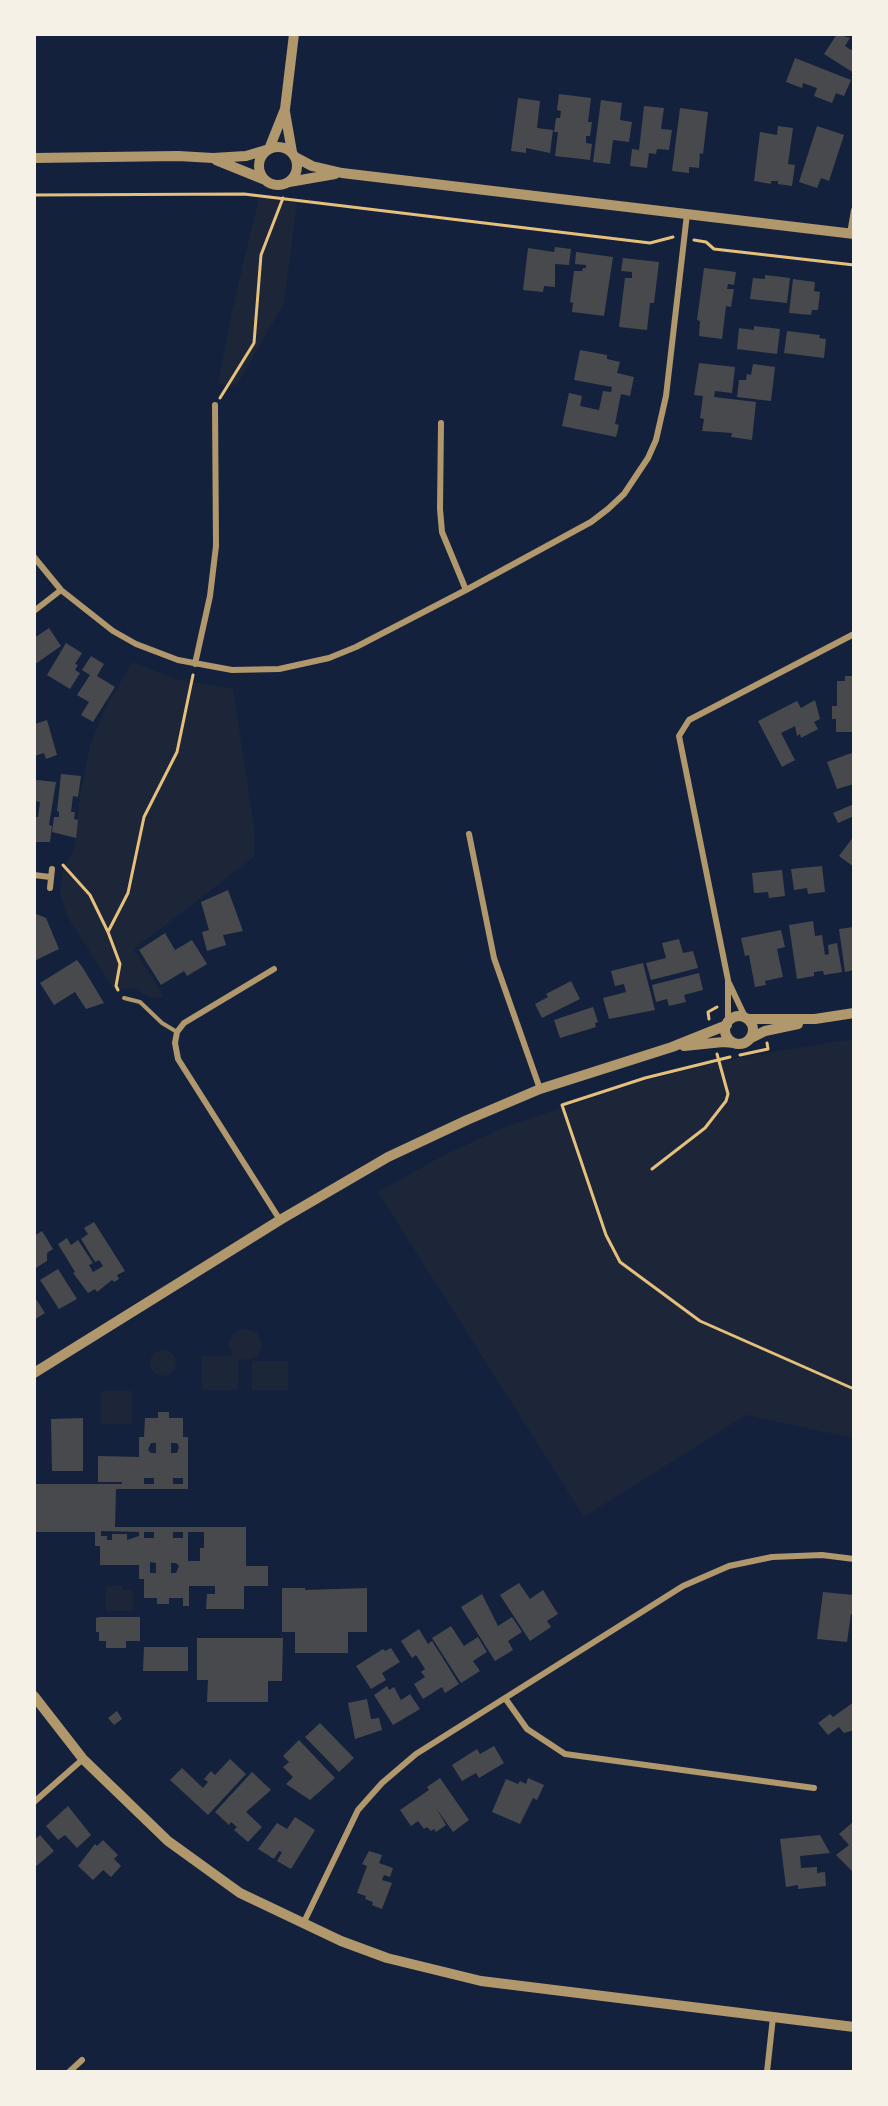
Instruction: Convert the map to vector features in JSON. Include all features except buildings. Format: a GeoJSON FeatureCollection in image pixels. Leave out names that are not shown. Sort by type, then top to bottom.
{"type":"FeatureCollection","features":[{"type":"Feature","properties":{"kind":"street"},"geometry":{"type":"LineString","coordinates":[[266,181],[258,165],[268,149],[285,109],[294,34]]}},
{"type":"Feature","properties":{"kind":"street"},"geometry":{"type":"LineString","coordinates":[[285,109],[297,167],[289,182]]}},
{"type":"Feature","properties":{"kind":"street"},"geometry":{"type":"LineString","coordinates":[[34,158],[178,156],[213,158],[246,156],[281,147],[312,166],[342,173],[852,234],[854,210]]}},
{"type":"Feature","properties":{"kind":"street"},"geometry":{"type":"LineString","coordinates":[[213,158],[277,185],[342,173]]}},
{"type":"Feature","properties":{"kind":"street"},"geometry":{"type":"LineString","coordinates":[[34,557],[61,590],[113,631],[153,651],[195,664],[232,670],[257,670],[303,665],[356,648],[591,522],[624,494],[652,449],[662,418],[687,214]]}},
{"type":"Feature","properties":{"kind":"street"},"geometry":{"type":"LineString","coordinates":[[195,664],[210,596],[216,546],[215,405]]}},
{"type":"Feature","properties":{"kind":"street"},"geometry":{"type":"LineString","coordinates":[[441,423],[442,532],[466,590]]}},
{"type":"Feature","properties":{"kind":"street"},"geometry":{"type":"LineString","coordinates":[[34,611],[61,590]]}},
{"type":"Feature","properties":{"kind":"street"},"geometry":{"type":"LineString","coordinates":[[735,1043],[728,1038],[728,980],[679,736],[689,720],[854,634]]}},
{"type":"Feature","properties":{"kind":"street"},"geometry":{"type":"LineString","coordinates":[[469,834],[494,958],[540,1089]]}},
{"type":"Feature","properties":{"kind":"street"},"geometry":{"type":"LineString","coordinates":[[50,888],[52,868]]}},
{"type":"Feature","properties":{"kind":"street"},"geometry":{"type":"LineString","coordinates":[[34,875],[50,877]]}},
{"type":"Feature","properties":{"kind":"street"},"geometry":{"type":"LineString","coordinates":[[274,969],[191,1019],[177,1032],[175,1050],[178,1059],[280,1220]]}},
{"type":"Feature","properties":{"kind":"street"},"geometry":{"type":"LineString","coordinates":[[728,980],[746,1019],[752,1026],[751,1038]]}},
{"type":"Feature","properties":{"kind":"street"},"geometry":{"type":"LineString","coordinates":[[34,1373],[280,1220],[388,1158],[467,1119],[540,1089],[672,1047],[727,1024],[738,1017],[746,1019],[815,1018],[854,1013]]}},
{"type":"Feature","properties":{"kind":"street"},"geometry":{"type":"LineString","coordinates":[[672,1047],[714,1042],[744,1044],[765,1031],[815,1018]]}},
{"type":"Feature","properties":{"kind":"street"},"geometry":{"type":"LineString","coordinates":[[303,1925],[358,1810],[382,1783],[416,1754],[683,1586],[729,1566],[772,1557],[822,1556],[854,1559]]}},
{"type":"Feature","properties":{"kind":"street"},"geometry":{"type":"LineString","coordinates":[[34,1696],[83,1759],[168,1841],[240,1893],[303,1925],[387,1958],[445,1974],[531,1988],[854,2027]]}},
{"type":"Feature","properties":{"kind":"street"},"geometry":{"type":"LineString","coordinates":[[505,1698],[527,1729],[565,1754],[814,1788]]}},
{"type":"Feature","properties":{"kind":"street"},"geometry":{"type":"LineString","coordinates":[[34,1802],[83,1759]]}},
{"type":"Feature","properties":{"kind":"street"},"geometry":{"type":"LineString","coordinates":[[767,2072],[773,2017]]}},
{"type":"Feature","properties":{"kind":"street"},"geometry":{"type":"LineString","coordinates":[[69,2072],[82,2060]]}},
{"type":"Feature","properties":{"kind":"lane"},"geometry":{"type":"LineString","coordinates":[[124,998],[140,1002],[162,1023],[177,1032]]}},
{"type":"Feature","properties":{"kind":"path"},"geometry":{"type":"LineString","coordinates":[[34,195],[244,194],[650,243],[668,238],[684,238],[702,241],[714,249],[854,266]]}},
{"type":"Feature","properties":{"kind":"path"},"geometry":{"type":"LineString","coordinates":[[215,405],[254,343],[261,255],[282,198]]}},
{"type":"Feature","properties":{"kind":"path"},"geometry":{"type":"LineString","coordinates":[[108,932],[128,893],[144,817],[177,752],[195,664]]}},
{"type":"Feature","properties":{"kind":"path"},"geometry":{"type":"LineString","coordinates":[[52,868],[55,861],[78,880],[90,895],[108,932],[121,968],[116,987],[124,998]]}},
{"type":"Feature","properties":{"kind":"path"},"geometry":{"type":"LineString","coordinates":[[768,1049],[645,1078],[562,1105],[606,1235],[620,1262],[700,1322],[854,1389]]}},
{"type":"Feature","properties":{"kind":"path"},"geometry":{"type":"LineString","coordinates":[[652,1169],[705,1128],[726,1101],[728,1094],[718,1060]]}},
{"type":"Feature","properties":{"kind":"shaded area"},"geometry":{"type":"Polygon","coordinates":[[[259,198],[297,202],[284,303],[237,385],[218,384],[233,306],[259,198]]]}},
{"type":"Feature","properties":{"kind":"shaded area"},"geometry":{"type":"Polygon","coordinates":[[[133,662],[176,679],[233,689],[254,827],[254,857],[134,949],[164,997],[152,998],[132,988],[114,990],[66,914],[60,893],[63,870],[74,849],[80,794],[90,746],[108,702],[133,662]]]}},
{"type":"Feature","properties":{"kind":"shaded area"},"geometry":{"type":"Polygon","coordinates":[[[853,1039],[853,1438],[746,1415],[584,1517],[378,1192],[444,1155],[507,1126],[640,1082],[732,1059],[853,1039]]]}},
{"type":"Feature","properties":{"kind":"shaded area"},"geometry":{"type":"Polygon","coordinates":[[[245,1328],[257,1333],[262,1344],[258,1356],[238,1360],[238,1390],[202,1390],[202,1356],[233,1356],[229,1345],[230,1339],[234,1333],[245,1328]]]}},
{"type":"Feature","properties":{"kind":"shaded area"},"geometry":{"type":"Polygon","coordinates":[[[163,1350],[172,1354],[176,1363],[172,1372],[163,1376],[154,1372],[150,1363],[154,1354],[163,1350]]]}},
{"type":"Feature","properties":{"kind":"shaded area"},"geometry":{"type":"Polygon","coordinates":[[[252,1361],[288,1361],[288,1390],[252,1390],[252,1361]]]}},
{"type":"Feature","properties":{"kind":"shaded area"},"geometry":{"type":"Polygon","coordinates":[[[101,1391],[132,1391],[132,1424],[101,1424],[101,1391]]]}},
{"type":"Feature","properties":{"kind":"shaded area"},"geometry":{"type":"Polygon","coordinates":[[[106,1586],[122,1586],[122,1590],[133,1590],[133,1611],[106,1611],[106,1586]]]}}]}
